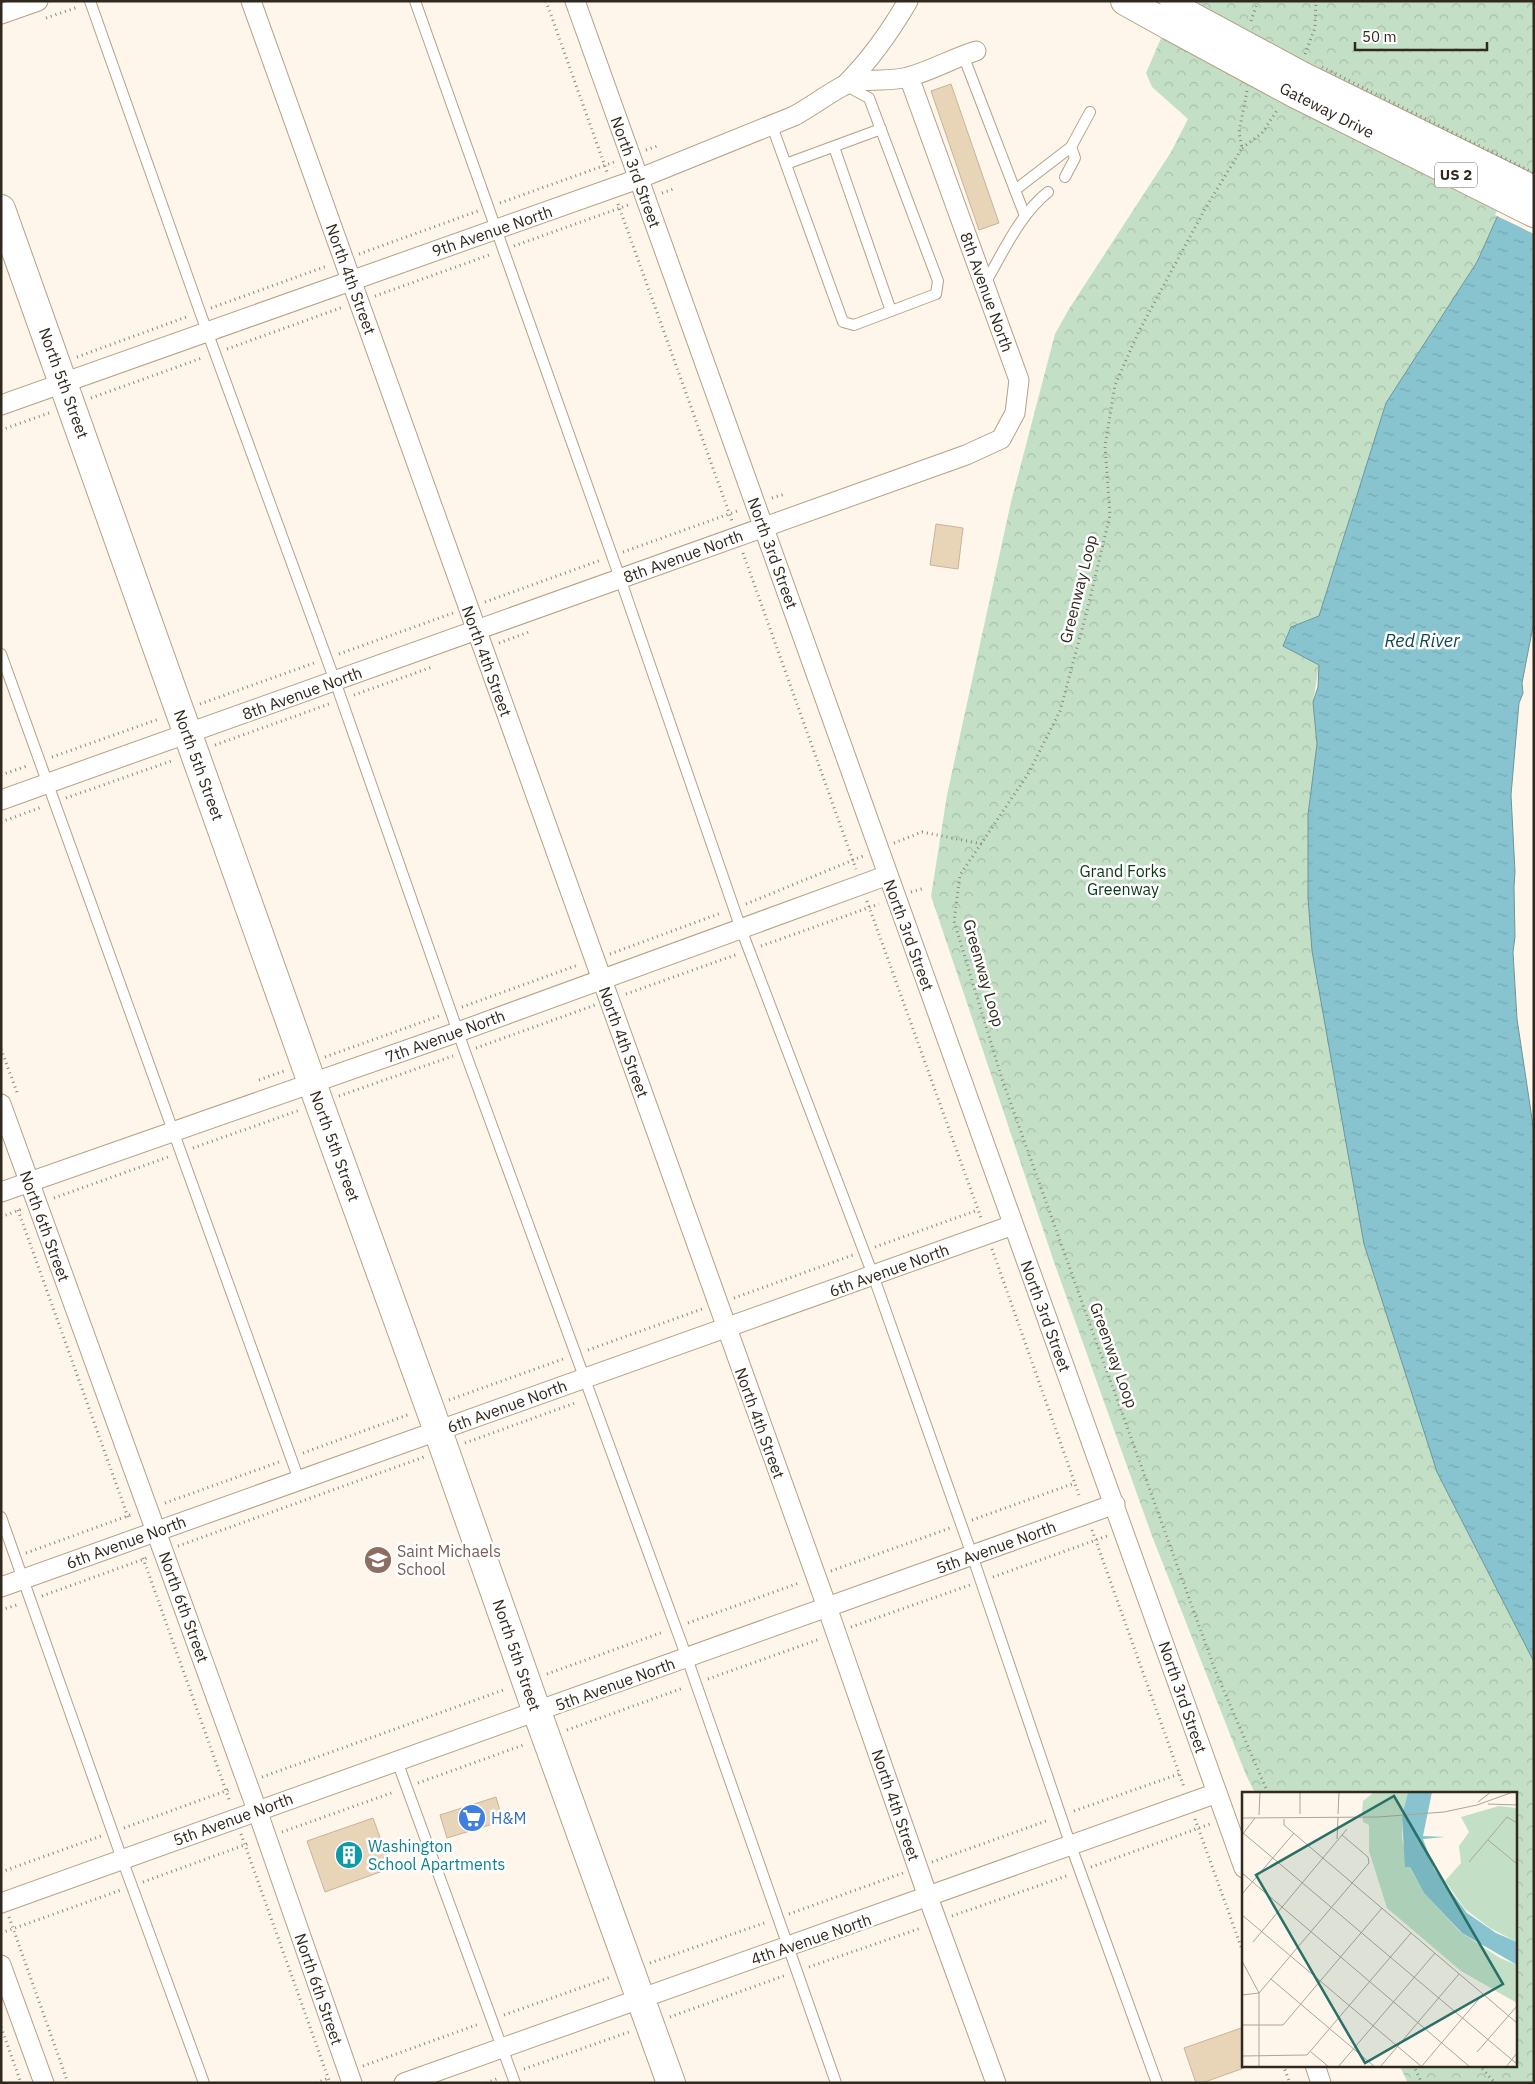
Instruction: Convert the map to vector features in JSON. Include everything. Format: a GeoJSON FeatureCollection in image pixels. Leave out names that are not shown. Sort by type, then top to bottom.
{"type":"FeatureCollection","features":[{"type":"Feature","properties":{"kind":"main road","name":"Gateway Drive"},"geometry":{"type":"LineString","coordinates":[[1125,1],[1170,11],[1301,73],[1389,131],[1534,213]]}},
{"type":"Feature","properties":{"kind":"main road","name":"Gateway Drive"},"geometry":{"type":"LineString","coordinates":[[1389,131],[1534,190]]}},
{"type":"Feature","properties":{"kind":"main road","name":"North 5th Street"},"geometry":{"type":"LineString","coordinates":[[1,209],[671,2083]]}},
{"type":"Feature","properties":{"kind":"street"},"geometry":{"type":"LineString","coordinates":[[1,14],[38,1]]}},
{"type":"Feature","properties":{"kind":"street","name":"North 4th Street"},"geometry":{"type":"LineString","coordinates":[[251,1],[996,2083]]}},
{"type":"Feature","properties":{"kind":"street","name":"North 3rd Street"},"geometry":{"type":"LineString","coordinates":[[575,1],[1242,1863]]}},
{"type":"Feature","properties":{"kind":"street"},"geometry":{"type":"LineString","coordinates":[[845,85],[865,66],[890,32],[908,1]]}},
{"type":"Feature","properties":{"kind":"street","name":"9th Avenue North"},"geometry":{"type":"LineString","coordinates":[[1,405],[68,394],[207,332],[638,179],[772,126],[814,106],[845,85],[866,80],[892,81],[909,77],[970,53]]}},
{"type":"Feature","properties":{"kind":"street","name":"8th Avenue North"},"geometry":{"type":"LineString","coordinates":[[1,800],[966,455],[1001,439],[1015,413],[1019,380],[909,77]]}},
{"type":"Feature","properties":{"kind":"street","name":"7th Avenue North"},"geometry":{"type":"LineString","coordinates":[[6,1190],[458,1032],[888,876]]}},
{"type":"Feature","properties":{"kind":"street","name":"North 6th Street"},"geometry":{"type":"LineString","coordinates":[[1,1104],[258,1810],[350,2077]]}},
{"type":"Feature","properties":{"kind":"street","name":"6th Avenue North"},"geometry":{"type":"LineString","coordinates":[[1,1587],[437,1429],[873,1275],[1016,1234]]}},
{"type":"Feature","properties":{"kind":"street","name":"5th Avenue North"},"geometry":{"type":"LineString","coordinates":[[2,1902],[1115,1504]]}},
{"type":"Feature","properties":{"kind":"street","name":"4th Avenue North"},"geometry":{"type":"LineString","coordinates":[[404,2083],[1217,1793]]}},
{"type":"Feature","properties":{"kind":"street"},"geometry":{"type":"LineString","coordinates":[[1,1965],[44,2083]]}},
{"type":"Feature","properties":{"kind":"lane"},"geometry":{"type":"LineString","coordinates":[[90,1],[207,332],[335,681],[458,1032],[687,1658],[836,2083]]}},
{"type":"Feature","properties":{"kind":"lane"},"geometry":{"type":"LineString","coordinates":[[414,1],[497,229],[620,578],[741,929],[873,1275],[972,1555],[1071,1846],[1157,2083]]}},
{"type":"Feature","properties":{"kind":"lane"},"geometry":{"type":"LineString","coordinates":[[970,53],[1025,216]]}},
{"type":"Feature","properties":{"kind":"lane"},"geometry":{"type":"LineString","coordinates":[[772,126],[843,322],[854,324],[936,294],[938,281],[869,98],[845,85]]}},
{"type":"Feature","properties":{"kind":"lane"},"geometry":{"type":"LineString","coordinates":[[1015,190],[1071,147],[1090,112]]}},
{"type":"Feature","properties":{"kind":"lane"},"geometry":{"type":"LineString","coordinates":[[786,164],[881,129]]}},
{"type":"Feature","properties":{"kind":"lane"},"geometry":{"type":"LineString","coordinates":[[834,147],[891,311]]}},
{"type":"Feature","properties":{"kind":"lane"},"geometry":{"type":"LineString","coordinates":[[1065,177],[1075,158],[1071,147]]}},
{"type":"Feature","properties":{"kind":"lane"},"geometry":{"type":"LineString","coordinates":[[984,284],[1025,216],[1048,192]]}},
{"type":"Feature","properties":{"kind":"lane"},"geometry":{"type":"LineString","coordinates":[[1,654],[299,1480]]}},
{"type":"Feature","properties":{"kind":"lane"},"geometry":{"type":"LineString","coordinates":[[1,1517],[122,1859],[204,2083]]}},
{"type":"Feature","properties":{"kind":"lane"},"geometry":{"type":"LineString","coordinates":[[397,1761],[513,2078]]}},
{"type":"Feature","properties":{"kind":"path"},"geometry":{"type":"LineString","coordinates":[[546,1],[1242,1949]]}},
{"type":"Feature","properties":{"kind":"path"},"geometry":{"type":"LineString","coordinates":[[1252,21],[1258,1]]}},
{"type":"Feature","properties":{"kind":"path","name":"Greenway Loop"},"geometry":{"type":"LineString","coordinates":[[1268,1792],[1215,1670],[1094,1337],[1002,1079],[954,921],[960,875],[1028,774],[1060,711],[1110,515],[1105,446],[1115,385],[1138,333],[1205,209],[1242,148],[1262,133],[1301,73],[1314,28],[1316,1]]}},
{"type":"Feature","properties":{"kind":"path"},"geometry":{"type":"LineString","coordinates":[[1301,73],[1534,172]]}},
{"type":"Feature","properties":{"kind":"path"},"geometry":{"type":"LineString","coordinates":[[1242,148],[1239,132],[1247,86]]}},
{"type":"Feature","properties":{"kind":"path"},"geometry":{"type":"LineString","coordinates":[[1,430],[68,394],[215,354],[676,188]]}},
{"type":"Feature","properties":{"kind":"path"},"geometry":{"type":"LineString","coordinates":[[1,822],[54,803],[326,658],[785,494]]}},
{"type":"Feature","properties":{"kind":"path"},"geometry":{"type":"LineString","coordinates":[[735,558],[771,546]]}},
{"type":"Feature","properties":{"kind":"path"},"geometry":{"type":"LineString","coordinates":[[483,649],[537,630]]}},
{"type":"Feature","properties":{"kind":"path"},"geometry":{"type":"LineString","coordinates":[[1,775],[39,761],[187,733],[341,700],[438,665]]}},
{"type":"Feature","properties":{"kind":"path"},"geometry":{"type":"LineString","coordinates":[[878,849],[922,832],[982,844]]}},
{"type":"Feature","properties":{"kind":"path"},"geometry":{"type":"LineString","coordinates":[[6,1190],[136,1538],[330,2083]]}},
{"type":"Feature","properties":{"kind":"path"},"geometry":{"type":"LineString","coordinates":[[1,1610],[164,1552],[437,1429],[576,1355],[978,1210]]}},
{"type":"Feature","properties":{"kind":"path"},"geometry":{"type":"LineString","coordinates":[[984,1255],[990,1243],[1016,1234]]}},
{"type":"Feature","properties":{"kind":"path"},"geometry":{"type":"LineString","coordinates":[[15,1556],[291,1457],[591,1397]]}},
{"type":"Feature","properties":{"kind":"path"},"geometry":{"type":"LineString","coordinates":[[316,2083],[329,2078],[350,2077],[492,2020],[1179,1774]]}},
{"type":"Feature","properties":{"kind":"path"},"geometry":{"type":"LineString","coordinates":[[486,2083],[513,2078],[650,2024],[1226,1819]]}},
{"type":"Feature","properties":{"kind":"path"},"geometry":{"type":"LineString","coordinates":[[2,1902],[68,2083]]}},
{"type":"Feature","properties":{"kind":"path"},"geometry":{"type":"LineString","coordinates":[[1,2027],[21,2083]]}},
{"type":"Feature","properties":{"kind":"path"},"geometry":{"type":"LineString","coordinates":[[1283,2066],[1290,2083]]}},
{"type":"Feature","properties":{"kind":"path"},"geometry":{"type":"LineString","coordinates":[[1414,2066],[1422,2083]]}},
{"type":"Feature","properties":{"kind":"path"},"geometry":{"type":"LineString","coordinates":[[1480,2066],[1496,2083]]}},
{"type":"Feature","properties":{"kind":"green space","name":"Grand Forks Greenway"},"geometry":{"type":"Polygon","coordinates":[[[1177,1],[1534,1],[1534,175],[1503,204],[1477,262],[1386,403],[1319,616],[1291,627],[1319,665],[1313,702],[1317,744],[1430,1449],[1534,1662],[1534,2083],[1408,2083],[1400,2066],[1518,2066],[1518,1792],[1254,1792],[1246,1775],[1152,1536],[1054,1262],[931,896],[947,795],[1011,502],[1055,334],[1069,309],[1171,152],[1188,119],[1152,87],[1146,73],[1177,1]]]}},
{"type":"Feature","properties":{"kind":"water","name":"Red River"},"geometry":{"type":"Polygon","coordinates":[[[1534,175],[1534,621],[1522,683],[1523,693],[1519,703],[1511,795],[1515,872],[1515,937],[1513,952],[1517,1019],[1534,1132],[1534,1662],[1437,1472],[1364,1244],[1312,951],[1308,898],[1308,815],[1317,744],[1313,702],[1318,687],[1319,665],[1283,646],[1291,627],[1319,616],[1386,403],[1477,262],[1503,204],[1534,175]]]}},
{"type":"Feature","properties":{"kind":"pier"},"geometry":{"type":"Polygon","coordinates":[[[1534,172],[1534,234],[1495,215],[1501,202],[1534,172]]]}},
{"type":"Feature","properties":{"kind":"building"},"geometry":{"type":"Polygon","coordinates":[[[951,84],[999,223],[979,230],[931,91],[951,84]]]}},
{"type":"Feature","properties":{"kind":"building"},"geometry":{"type":"Polygon","coordinates":[[[936,524],[963,528],[958,569],[930,565],[936,524]]]}},
{"type":"Feature","properties":{"kind":"building","name":"H&M"},"geometry":{"type":"Polygon","coordinates":[[[496,1797],[503,1821],[447,1838],[440,1815],[496,1797]]]}},
{"type":"Feature","properties":{"kind":"building","name":"Washington School Apartments"},"geometry":{"type":"Polygon","coordinates":[[[373,1818],[391,1868],[325,1892],[307,1841],[373,1818]]]}},
{"type":"Feature","properties":{"kind":"building"},"geometry":{"type":"Polygon","coordinates":[[[1242,2028],[1242,2066],[1244,2068],[1202,2083],[1196,2083],[1184,2048],[1242,2028]]]}},
{"type":"Feature","properties":{"kind":"place","name":"Saint Michaels School"},"geometry":{"type":"Point","coordinates":[378,1560]}},
{"type":"Feature","properties":{"kind":"place","name":"H&M"},"geometry":{"type":"Point","coordinates":[472,1818]}},
{"type":"Feature","properties":{"kind":"place","name":"Washington School Apartments"},"geometry":{"type":"Point","coordinates":[349,1855]}}]}
